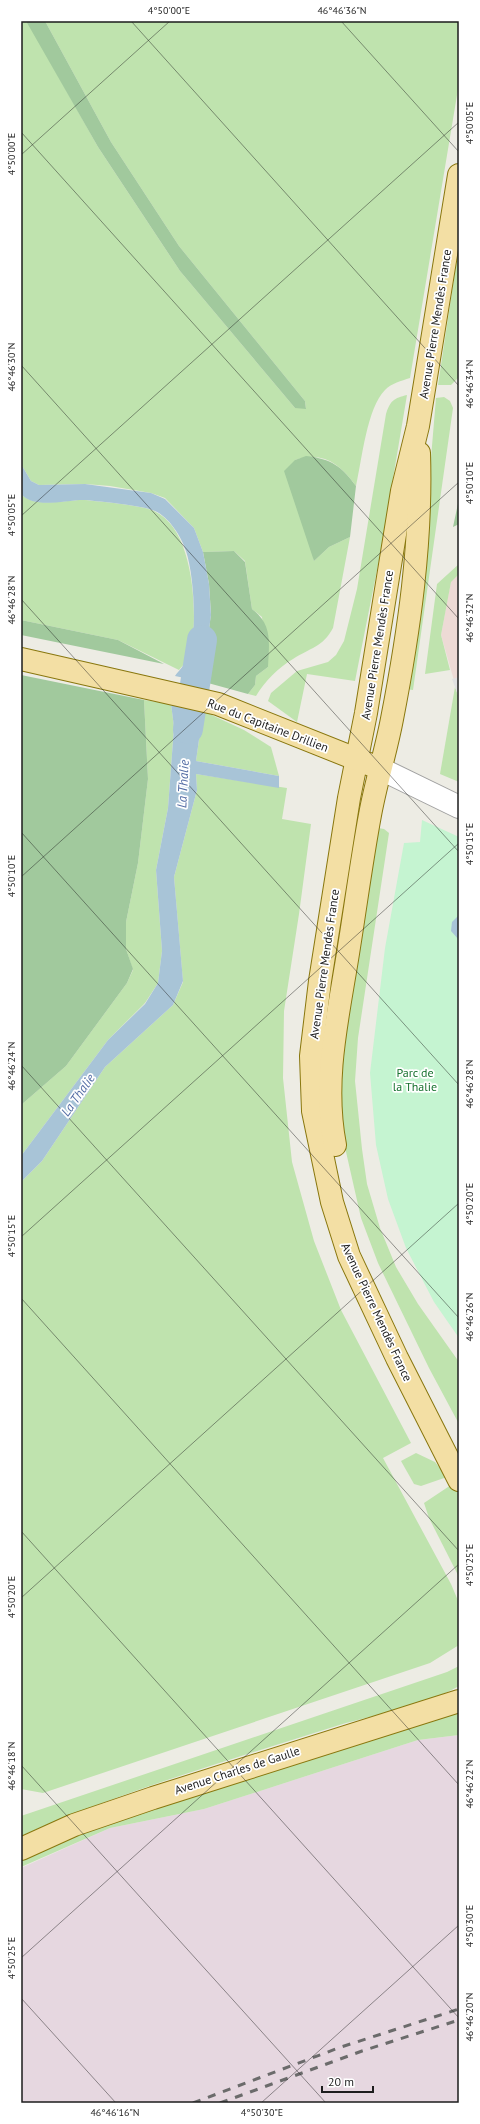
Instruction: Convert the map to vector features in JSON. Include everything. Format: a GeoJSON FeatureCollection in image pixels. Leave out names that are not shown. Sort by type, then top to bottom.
{"type":"FeatureCollection","features":[{"type":"Feature","properties":{"kind":"main road","name":"Avenue Pierre Mendès France"},"geometry":{"type":"LineString","coordinates":[[459,175],[418,426],[402,491],[358,760],[348,806],[314,1025],[311,1056],[313,1111],[332,1202],[349,1256],[397,1358],[459,1480]]}},
{"type":"Feature","properties":{"kind":"main road","name":"Avenue Pierre Mendès France"},"geometry":{"type":"LineString","coordinates":[[418,426],[420,490],[412,598],[392,718],[370,815],[335,1026],[330,1081],[330,1119],[352,1228],[392,1319],[458,1452]]}},
{"type":"Feature","properties":{"kind":"main road","name":"Rue du Capitaine Drillien"},"geometry":{"type":"LineString","coordinates":[[21,659],[218,704],[381,769]]}},
{"type":"Feature","properties":{"kind":"main road","name":"Avenue Charles de Gaulle"},"geometry":{"type":"LineString","coordinates":[[21,1849],[74,1824],[458,1701]]}},
{"type":"Feature","properties":{"kind":"street","name":"Rue du Capitaine Drillien"},"geometry":{"type":"LineString","coordinates":[[381,769],[459,807]]}},
{"type":"Feature","properties":{"kind":"shaded area"},"geometry":{"type":"Polygon","coordinates":[[[459,574],[459,698],[441,635],[451,581],[459,574]]]}},
{"type":"Feature","properties":{"kind":"shaded area"},"geometry":{"type":"Polygon","coordinates":[[[459,677],[459,698],[452,679],[459,677]]]}},
{"type":"Feature","properties":{"kind":"shaded area"},"geometry":{"type":"Polygon","coordinates":[[[459,1735],[459,2103],[21,2103],[21,1868],[110,1828],[204,1809],[418,1740],[459,1735]]]}},
{"type":"Feature","properties":{"kind":"green space"},"geometry":{"type":"Polygon","coordinates":[[[21,21],[26,21],[30,26],[98,147],[180,271],[295,408],[306,408],[305,401],[179,246],[111,142],[45,21],[459,21],[459,83],[410,378],[397,382],[385,390],[379,398],[369,421],[356,486],[344,471],[330,461],[314,457],[295,460],[314,561],[329,547],[350,537],[333,628],[320,643],[288,662],[277,671],[263,685],[256,696],[248,694],[255,685],[256,676],[268,667],[262,617],[252,609],[245,561],[234,551],[203,552],[194,528],[165,498],[151,493],[110,486],[85,484],[39,485],[31,481],[21,464],[21,21]]]}},
{"type":"Feature","properties":{"kind":"green space"},"geometry":{"type":"Polygon","coordinates":[[[26,21],[45,21],[111,142],[179,246],[305,401],[306,409],[295,408],[180,271],[98,147],[26,21]]]}},
{"type":"Feature","properties":{"kind":"green space"},"geometry":{"type":"Polygon","coordinates":[[[459,245],[459,377],[451,385],[438,385],[459,245]]]}},
{"type":"Feature","properties":{"kind":"green space"},"geometry":{"type":"Polygon","coordinates":[[[407,395],[381,550],[355,681],[307,674],[297,722],[268,701],[271,693],[297,671],[328,662],[336,655],[344,641],[357,589],[386,414],[393,401],[399,397],[407,395]]]}},
{"type":"Feature","properties":{"kind":"green space"},"geometry":{"type":"Polygon","coordinates":[[[444,397],[450,401],[453,408],[413,690],[406,689],[425,530],[436,398],[444,397]]]}},
{"type":"Feature","properties":{"kind":"green space"},"geometry":{"type":"Polygon","coordinates":[[[306,456],[323,459],[335,465],[346,473],[356,486],[350,537],[329,547],[314,561],[284,471],[295,460],[306,456]]]}},
{"type":"Feature","properties":{"kind":"green space"},"geometry":{"type":"Polygon","coordinates":[[[21,494],[27,499],[43,502],[85,500],[140,507],[154,511],[168,521],[178,535],[186,554],[193,596],[194,617],[191,653],[179,670],[118,640],[21,620],[21,494]]]}},
{"type":"Feature","properties":{"kind":"green space"},"geometry":{"type":"Polygon","coordinates":[[[459,499],[459,524],[453,527],[459,499]]]}},
{"type":"Feature","properties":{"kind":"green space"},"geometry":{"type":"Polygon","coordinates":[[[234,551],[245,562],[252,609],[264,621],[267,628],[269,642],[268,667],[256,676],[255,685],[248,694],[208,683],[206,651],[211,614],[209,584],[203,552],[234,551]]]}},
{"type":"Feature","properties":{"kind":"green space"},"geometry":{"type":"Polygon","coordinates":[[[459,564],[459,574],[451,582],[441,635],[450,670],[425,674],[437,584],[459,564]]]}},
{"type":"Feature","properties":{"kind":"green space"},"geometry":{"type":"Polygon","coordinates":[[[21,620],[118,640],[164,664],[21,635],[21,620]]]}},
{"type":"Feature","properties":{"kind":"green space"},"geometry":{"type":"Polygon","coordinates":[[[21,675],[144,700],[148,779],[138,863],[126,922],[126,949],[133,969],[127,983],[66,1066],[21,1105],[21,675]]]}},
{"type":"Feature","properties":{"kind":"green space"},"geometry":{"type":"Polygon","coordinates":[[[455,687],[459,698],[459,782],[440,774],[455,687]]]}},
{"type":"Feature","properties":{"kind":"green space"},"geometry":{"type":"Polygon","coordinates":[[[144,700],[171,704],[174,727],[168,808],[156,870],[162,951],[158,983],[145,1003],[108,1040],[21,1156],[21,1105],[66,1066],[127,983],[133,970],[126,949],[126,922],[138,863],[148,779],[144,700]]]}},
{"type":"Feature","properties":{"kind":"green space"},"geometry":{"type":"Polygon","coordinates":[[[203,711],[244,730],[271,747],[279,776],[196,761],[203,711]]]}},
{"type":"Feature","properties":{"kind":"green space"},"geometry":{"type":"Polygon","coordinates":[[[196,774],[287,788],[282,819],[311,824],[284,1011],[283,1078],[292,1162],[314,1241],[341,1310],[411,1443],[383,1458],[451,1584],[459,1603],[459,1645],[430,1663],[43,1793],[21,1789],[21,1182],[42,1161],[105,1067],[173,1005],[183,982],[174,877],[197,790],[196,774]]]}},
{"type":"Feature","properties":{"kind":"green space","name":"Parc de la Thalie"},"geometry":{"type":"Polygon","coordinates":[[[422,820],[459,837],[459,1338],[434,1302],[406,1248],[388,1199],[376,1145],[370,1073],[385,948],[404,843],[420,842],[422,820]]]}},
{"type":"Feature","properties":{"kind":"green space"},"geometry":{"type":"Polygon","coordinates":[[[378,828],[384,829],[389,833],[358,1038],[355,1081],[362,1149],[367,1184],[380,1228],[396,1267],[418,1304],[459,1362],[459,1424],[429,1368],[378,1263],[361,1218],[344,1143],[340,1097],[341,1038],[378,828]]]}},
{"type":"Feature","properties":{"kind":"green space"},"geometry":{"type":"Polygon","coordinates":[[[416,1453],[435,1462],[447,1477],[421,1486],[414,1484],[401,1461],[416,1453]]]}},
{"type":"Feature","properties":{"kind":"green space"},"geometry":{"type":"Polygon","coordinates":[[[451,1485],[459,1491],[459,1577],[429,1518],[424,1503],[451,1485]]]}},
{"type":"Feature","properties":{"kind":"green space"},"geometry":{"type":"Polygon","coordinates":[[[459,1666],[459,1686],[444,1694],[412,1706],[346,1723],[135,1791],[58,1820],[21,1836],[21,1816],[447,1672],[459,1666]]]}},
{"type":"Feature","properties":{"kind":"green space"},"geometry":{"type":"Polygon","coordinates":[[[459,1711],[459,1735],[418,1740],[204,1809],[110,1828],[21,1867],[21,1857],[86,1831],[459,1711]]]}},
{"type":"Feature","properties":{"kind":"water"},"geometry":{"type":"Polygon","coordinates":[[[21,464],[31,481],[39,485],[85,484],[151,493],[165,499],[194,528],[203,552],[209,584],[211,615],[206,651],[208,683],[175,676],[186,662],[190,653],[192,643],[194,602],[189,561],[186,551],[178,533],[170,522],[155,511],[131,505],[86,500],[52,503],[34,502],[21,494],[21,464]]]}},
{"type":"Feature","properties":{"kind":"water"},"geometry":{"type":"Polygon","coordinates":[[[171,704],[203,711],[196,761],[279,776],[279,788],[196,774],[197,790],[174,877],[183,981],[173,1005],[105,1067],[42,1161],[21,1182],[21,1156],[108,1040],[145,1004],[158,983],[162,951],[156,870],[168,808],[174,727],[171,704]]]}},
{"type":"Feature","properties":{"kind":"water"},"geometry":{"type":"Polygon","coordinates":[[[459,915],[459,940],[451,931],[452,922],[459,915]]]}},
{"type":"Feature","properties":{"kind":"waterway","name":"La Thalie"},"geometry":{"type":"LineString","coordinates":[[188,729],[202,640]]}},
{"type":"Feature","properties":{"kind":"railway"},"geometry":{"type":"LineString","coordinates":[[193,2103],[341,2047],[459,2009]]}},
{"type":"Feature","properties":{"kind":"railway"},"geometry":{"type":"LineString","coordinates":[[220,2103],[362,2051],[459,2020]]}}]}
